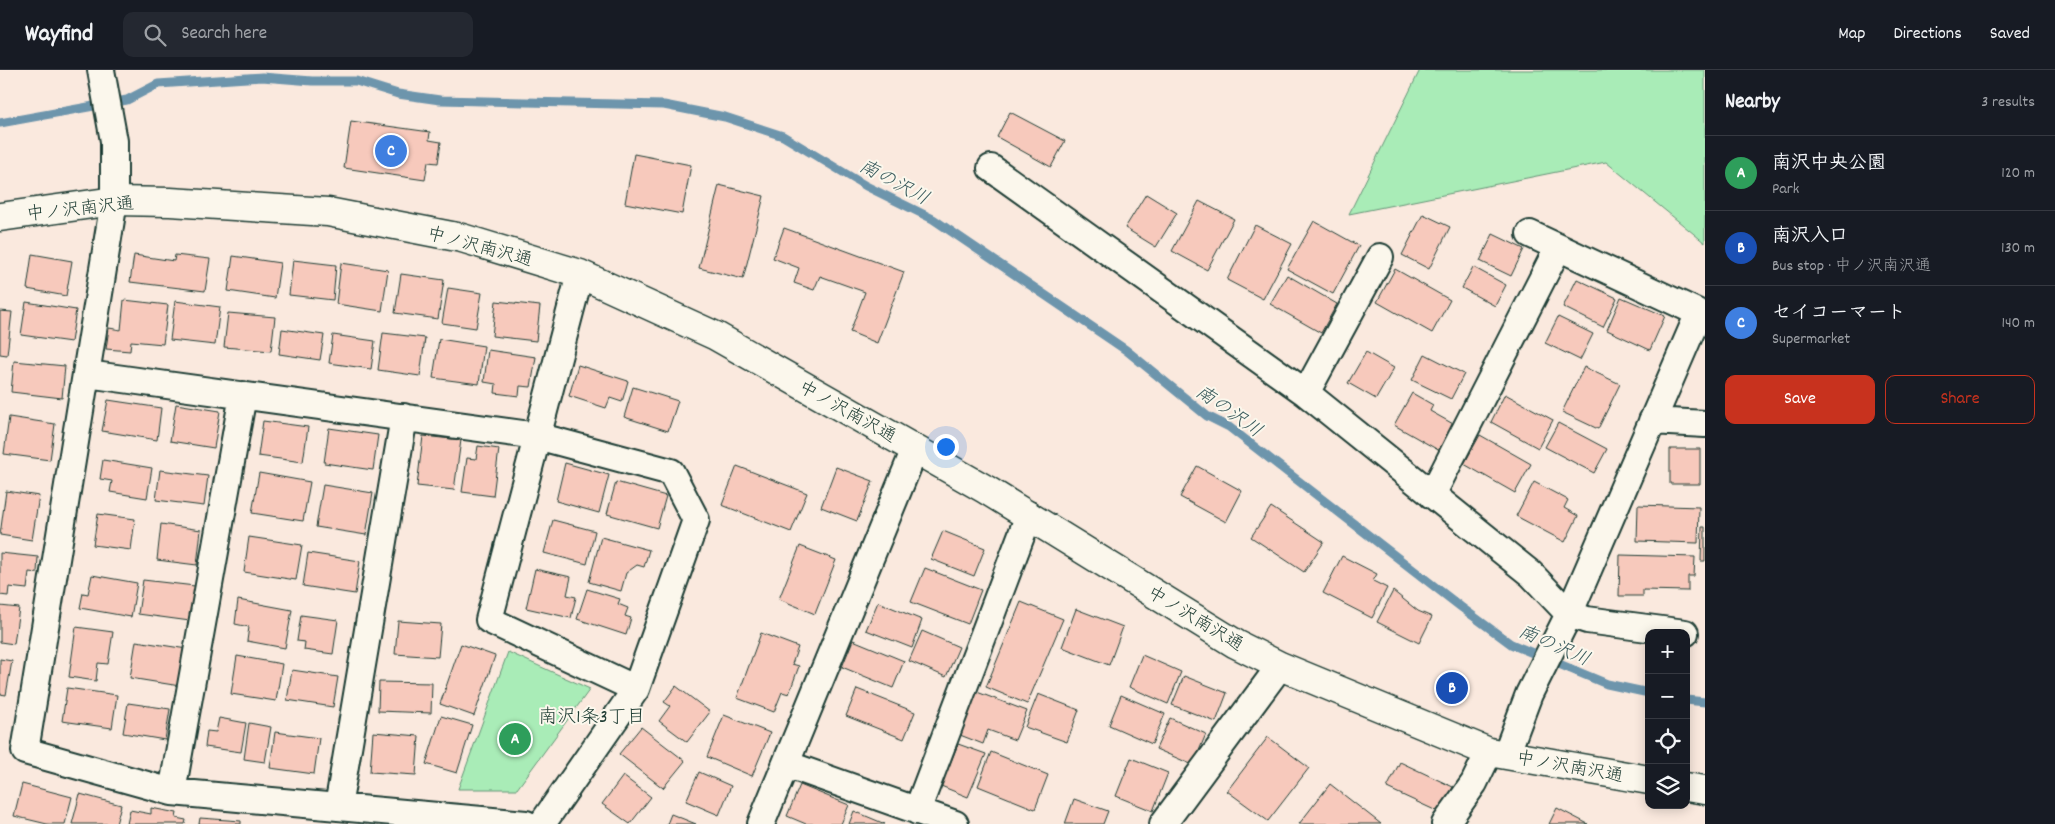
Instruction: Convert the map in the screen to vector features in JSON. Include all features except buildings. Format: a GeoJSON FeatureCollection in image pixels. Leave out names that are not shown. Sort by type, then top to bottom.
{"type":"FeatureCollection","features":[{"type":"Feature","properties":{"kind":"street"},"geometry":{"type":"LineString","coordinates":[[101,70],[114,141],[114,201],[25,751],[172,792],[526,824]]}},
{"type":"Feature","properties":{"kind":"street"},"geometry":{"type":"LineString","coordinates":[[991,168],[1306,393],[1531,574],[1566,619],[1656,629]]}},
{"type":"Feature","properties":{"kind":"street","name":"中ノ沢南沢通"},"geometry":{"type":"LineString","coordinates":[[0,217],[114,201],[170,202],[328,212],[462,238],[580,274],[716,336],[915,448],[1029,515],[1236,644],[1280,666],[1498,753],[1645,779]]}},
{"type":"Feature","properties":{"kind":"street"},"geometry":{"type":"LineString","coordinates":[[1444,824],[1498,753],[1529,694],[1566,619],[1698,313],[1530,234]]}},
{"type":"Feature","properties":{"kind":"street"},"geometry":{"type":"LineString","coordinates":[[1432,495],[1558,248]]}},
{"type":"Feature","properties":{"kind":"street"},"geometry":{"type":"LineString","coordinates":[[1306,393],[1380,257]]}},
{"type":"Feature","properties":{"kind":"street"},"geometry":{"type":"LineString","coordinates":[[580,274],[489,620],[636,689]]}},
{"type":"Feature","properties":{"kind":"street"},"geometry":{"type":"LineString","coordinates":[[87,374],[537,436],[671,472],[696,520],[636,689],[542,824]]}},
{"type":"Feature","properties":{"kind":"street"},"geometry":{"type":"LineString","coordinates":[[172,792],[243,395]]}},
{"type":"Feature","properties":{"kind":"street"},"geometry":{"type":"LineString","coordinates":[[338,807],[404,418]]}},
{"type":"Feature","properties":{"kind":"street"},"geometry":{"type":"LineString","coordinates":[[1652,421],[1705,424]]}},
{"type":"Feature","properties":{"kind":"street"},"geometry":{"type":"LineString","coordinates":[[761,824],[915,448]]}},
{"type":"Feature","properties":{"kind":"street"},"geometry":{"type":"LineString","coordinates":[[917,811],[1029,515]]}},
{"type":"Feature","properties":{"kind":"street"},"geometry":{"type":"LineString","coordinates":[[1690,633],[1705,635]]}},
{"type":"Feature","properties":{"kind":"street"},"geometry":{"type":"LineString","coordinates":[[1163,824],[1280,666]]}},
{"type":"Feature","properties":{"kind":"street"},"geometry":{"type":"LineString","coordinates":[[786,764],[955,824]]}},
{"type":"Feature","properties":{"kind":"street"},"geometry":{"type":"LineString","coordinates":[[1690,788],[1705,790]]}},
{"type":"Feature","properties":{"kind":"green space"},"geometry":{"type":"Polygon","coordinates":[[[1420,70],[1705,70],[1705,243],[1606,162],[1349,214],[1420,70]]]}},
{"type":"Feature","properties":{"kind":"green space"},"geometry":{"type":"Polygon","coordinates":[[[508,652],[590,689],[517,789],[458,789],[508,652]]]}},
{"type":"Feature","properties":{"kind":"waterway","name":"南の沢川"},"geometry":{"type":"LineString","coordinates":[[0,123],[127,100],[158,84],[262,77],[312,81],[356,81],[398,94],[440,100],[664,105],[725,117],[783,136],[866,186],[933,219],[1126,350],[1207,416],[1229,427],[1511,644],[1607,684],[1645,692]]}},
{"type":"Feature","properties":{"kind":"waterway","name":"南の沢川"},"geometry":{"type":"LineString","coordinates":[[1690,700],[1705,702]]}},
{"type":"Feature","properties":{"kind":"place","name":"セイコーマート"},"geometry":{"type":"Point","coordinates":[391,151]}},
{"type":"Feature","properties":{"kind":"place","name":"南沢入口"},"geometry":{"type":"Point","coordinates":[1452,688]}},
{"type":"Feature","properties":{"kind":"place","name":"南沢中央公園"},"geometry":{"type":"Point","coordinates":[515,739]}},
{"type":"Feature","properties":{"kind":"district","name":"南沢1条3丁目"},"geometry":{"type":"Point","coordinates":[592,715]}}]}
